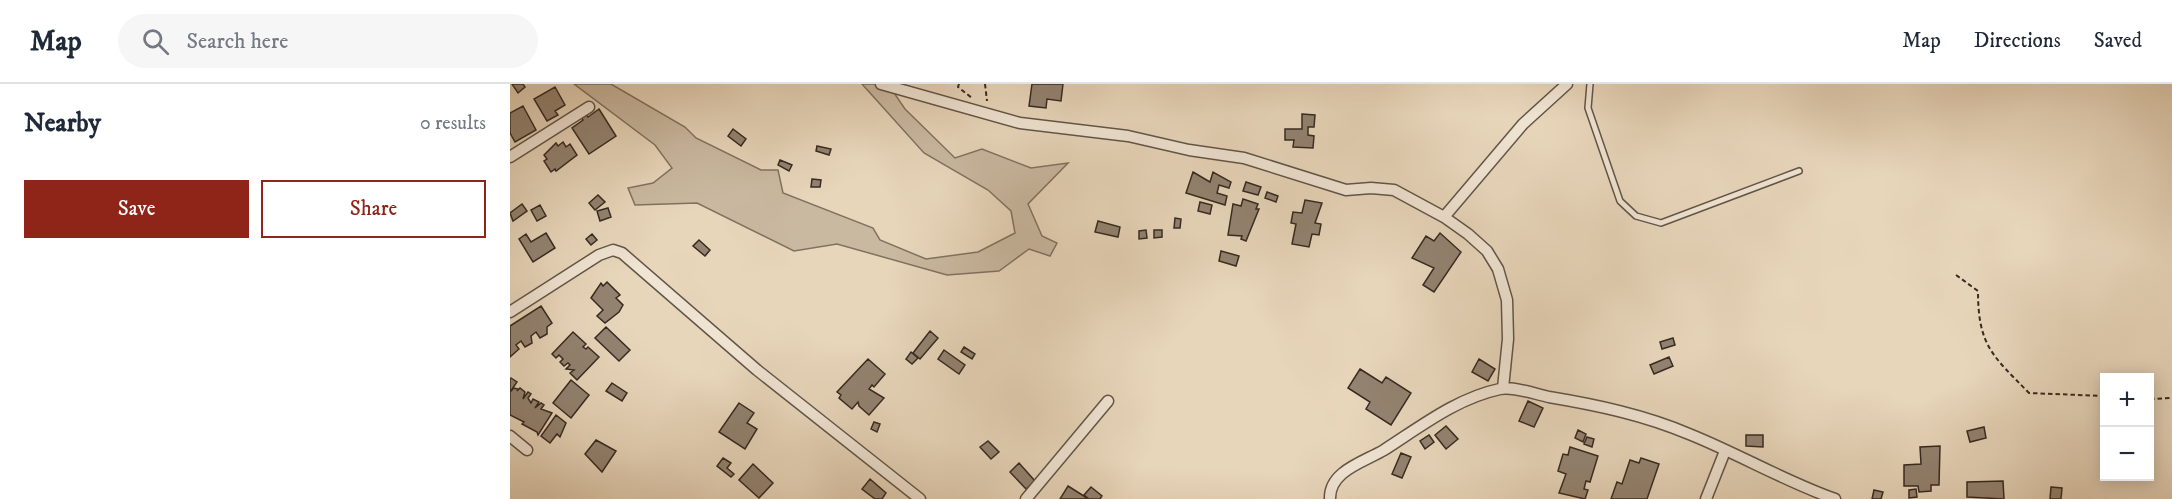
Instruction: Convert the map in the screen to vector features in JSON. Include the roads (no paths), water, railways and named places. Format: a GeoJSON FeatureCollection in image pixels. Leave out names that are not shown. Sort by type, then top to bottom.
{"type":"FeatureCollection","features":[{"type":"Feature","properties":{"kind":"street"},"geometry":{"type":"LineString","coordinates":[[881,84],[1020,123],[1128,136],[1189,150],[1244,158],[1346,190],[1380,188],[1394,190],[1444,217],[1487,251],[1504,283],[1508,339],[1503,388]]}},
{"type":"Feature","properties":{"kind":"street"},"geometry":{"type":"LineString","coordinates":[[1444,217],[1523,124],[1567,84]]}},
{"type":"Feature","properties":{"kind":"street"},"geometry":{"type":"LineString","coordinates":[[510,158],[589,108]]}},
{"type":"Feature","properties":{"kind":"street"},"geometry":{"type":"LineString","coordinates":[[510,312],[599,255],[613,250],[622,253],[758,370],[920,499]]}},
{"type":"Feature","properties":{"kind":"street"},"geometry":{"type":"LineString","coordinates":[[1330,499],[1333,485],[1343,472],[1369,459],[1440,413],[1477,396],[1503,388],[1644,417],[1691,434],[1834,499]]}},
{"type":"Feature","properties":{"kind":"street"},"geometry":{"type":"LineString","coordinates":[[1026,499],[1108,401]]}},
{"type":"Feature","properties":{"kind":"street"},"geometry":{"type":"LineString","coordinates":[[510,436],[527,450]]}},
{"type":"Feature","properties":{"kind":"street"},"geometry":{"type":"LineString","coordinates":[[1706,499],[1725,451]]}},
{"type":"Feature","properties":{"kind":"lane"},"geometry":{"type":"LineString","coordinates":[[1590,84],[1588,108],[1620,201],[1636,216],[1660,223],[1799,171]]}}]}
